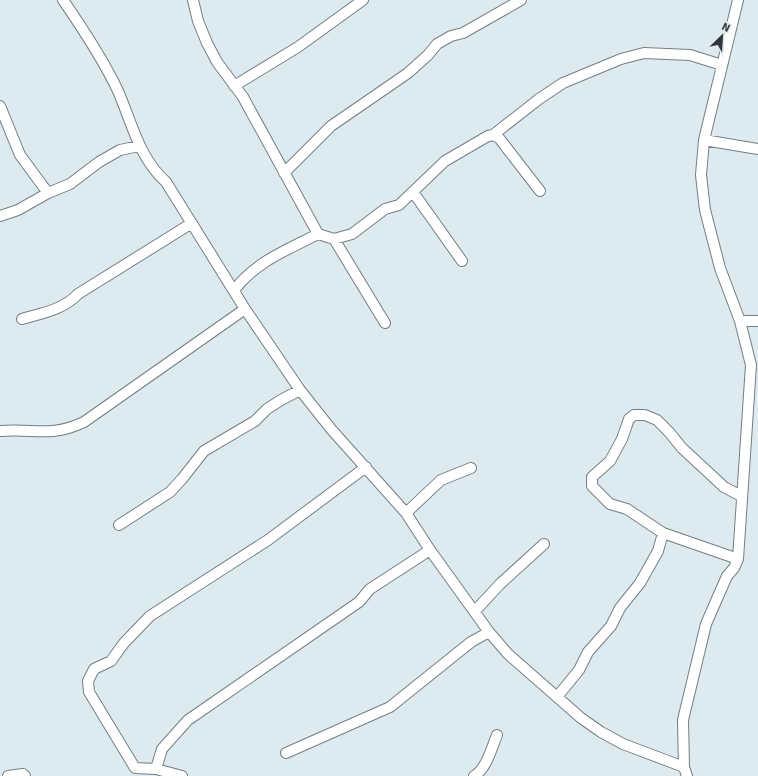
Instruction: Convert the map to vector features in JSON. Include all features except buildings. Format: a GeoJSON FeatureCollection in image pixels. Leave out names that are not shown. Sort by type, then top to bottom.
{"type":"FeatureCollection","features":[{"type":"Feature","properties":{"kind":"street"},"geometry":{"type":"LineString","coordinates":[[63,0],[85,32],[117,90],[139,146],[192,223],[246,309],[300,390],[331,429],[406,513],[430,550],[489,632],[508,654],[557,697],[601,732],[623,744],[686,772],[683,720],[706,624],[727,576],[734,568],[738,559],[741,496],[751,366],[740,321],[720,268],[705,210],[700,175],[704,140],[738,0]]}},
{"type":"Feature","properties":{"kind":"street"},"geometry":{"type":"LineString","coordinates":[[193,0],[198,21],[217,62],[243,97],[318,234],[334,239],[352,234],[386,209],[399,204],[445,161],[493,135],[539,99],[563,83],[621,59],[644,53],[690,55],[722,65]]}},
{"type":"Feature","properties":{"kind":"street"},"geometry":{"type":"LineString","coordinates":[[234,86],[298,48],[363,0]]}},
{"type":"Feature","properties":{"kind":"street"},"geometry":{"type":"LineString","coordinates":[[284,174],[331,126],[408,73],[428,55],[437,44],[451,36],[463,34],[521,0]]}},
{"type":"Feature","properties":{"kind":"street"},"geometry":{"type":"LineString","coordinates":[[0,106],[20,155],[48,193]]}},
{"type":"Feature","properties":{"kind":"street"},"geometry":{"type":"LineString","coordinates":[[493,135],[499,138],[540,191]]}},
{"type":"Feature","properties":{"kind":"street"},"geometry":{"type":"LineString","coordinates":[[704,140],[731,146],[758,149]]}},
{"type":"Feature","properties":{"kind":"street"},"geometry":{"type":"LineString","coordinates":[[0,216],[18,210],[48,193],[70,184],[99,162],[120,150],[139,146]]}},
{"type":"Feature","properties":{"kind":"street"},"geometry":{"type":"LineString","coordinates":[[413,192],[462,261]]}},
{"type":"Feature","properties":{"kind":"street"},"geometry":{"type":"LineString","coordinates":[[22,319],[55,310],[65,305],[78,294],[192,223]]}},
{"type":"Feature","properties":{"kind":"street"},"geometry":{"type":"LineString","coordinates":[[234,290],[245,276],[270,258],[318,234]]}},
{"type":"Feature","properties":{"kind":"street"},"geometry":{"type":"LineString","coordinates":[[334,239],[385,323]]}},
{"type":"Feature","properties":{"kind":"street"},"geometry":{"type":"LineString","coordinates":[[0,431],[23,430],[50,433],[70,429],[84,422],[246,309]]}},
{"type":"Feature","properties":{"kind":"street"},"geometry":{"type":"LineString","coordinates":[[740,321],[758,321]]}},
{"type":"Feature","properties":{"kind":"street"},"geometry":{"type":"LineString","coordinates":[[119,525],[170,492],[182,480],[204,451],[255,421],[267,409],[300,390]]}},
{"type":"Feature","properties":{"kind":"street"},"geometry":{"type":"LineString","coordinates":[[738,559],[662,533],[627,509],[610,504],[592,486],[592,477],[610,461],[622,439],[629,419],[634,415],[645,415],[657,420],[670,432],[682,448],[724,487],[741,496]]}},
{"type":"Feature","properties":{"kind":"street"},"geometry":{"type":"LineString","coordinates":[[182,776],[156,769],[135,768],[89,692],[88,682],[94,669],[111,661],[124,643],[150,616],[268,540],[366,467]]}},
{"type":"Feature","properties":{"kind":"street"},"geometry":{"type":"LineString","coordinates":[[406,513],[442,480],[471,468]]}},
{"type":"Feature","properties":{"kind":"street"},"geometry":{"type":"LineString","coordinates":[[557,697],[579,670],[588,652],[611,626],[620,608],[640,583],[658,551],[662,533]]}},
{"type":"Feature","properties":{"kind":"street"},"geometry":{"type":"LineString","coordinates":[[475,611],[500,584],[544,544]]}},
{"type":"Feature","properties":{"kind":"street"},"geometry":{"type":"LineString","coordinates":[[156,769],[162,749],[188,720],[359,602],[370,589],[430,550]]}},
{"type":"Feature","properties":{"kind":"street"},"geometry":{"type":"LineString","coordinates":[[286,753],[390,707],[471,642],[489,632]]}},
{"type":"Feature","properties":{"kind":"street"},"geometry":{"type":"LineString","coordinates":[[478,775],[497,735]]}},
{"type":"Feature","properties":{"kind":"street"},"geometry":{"type":"LineString","coordinates":[[8,776],[23,774],[25,776]]}}]}
